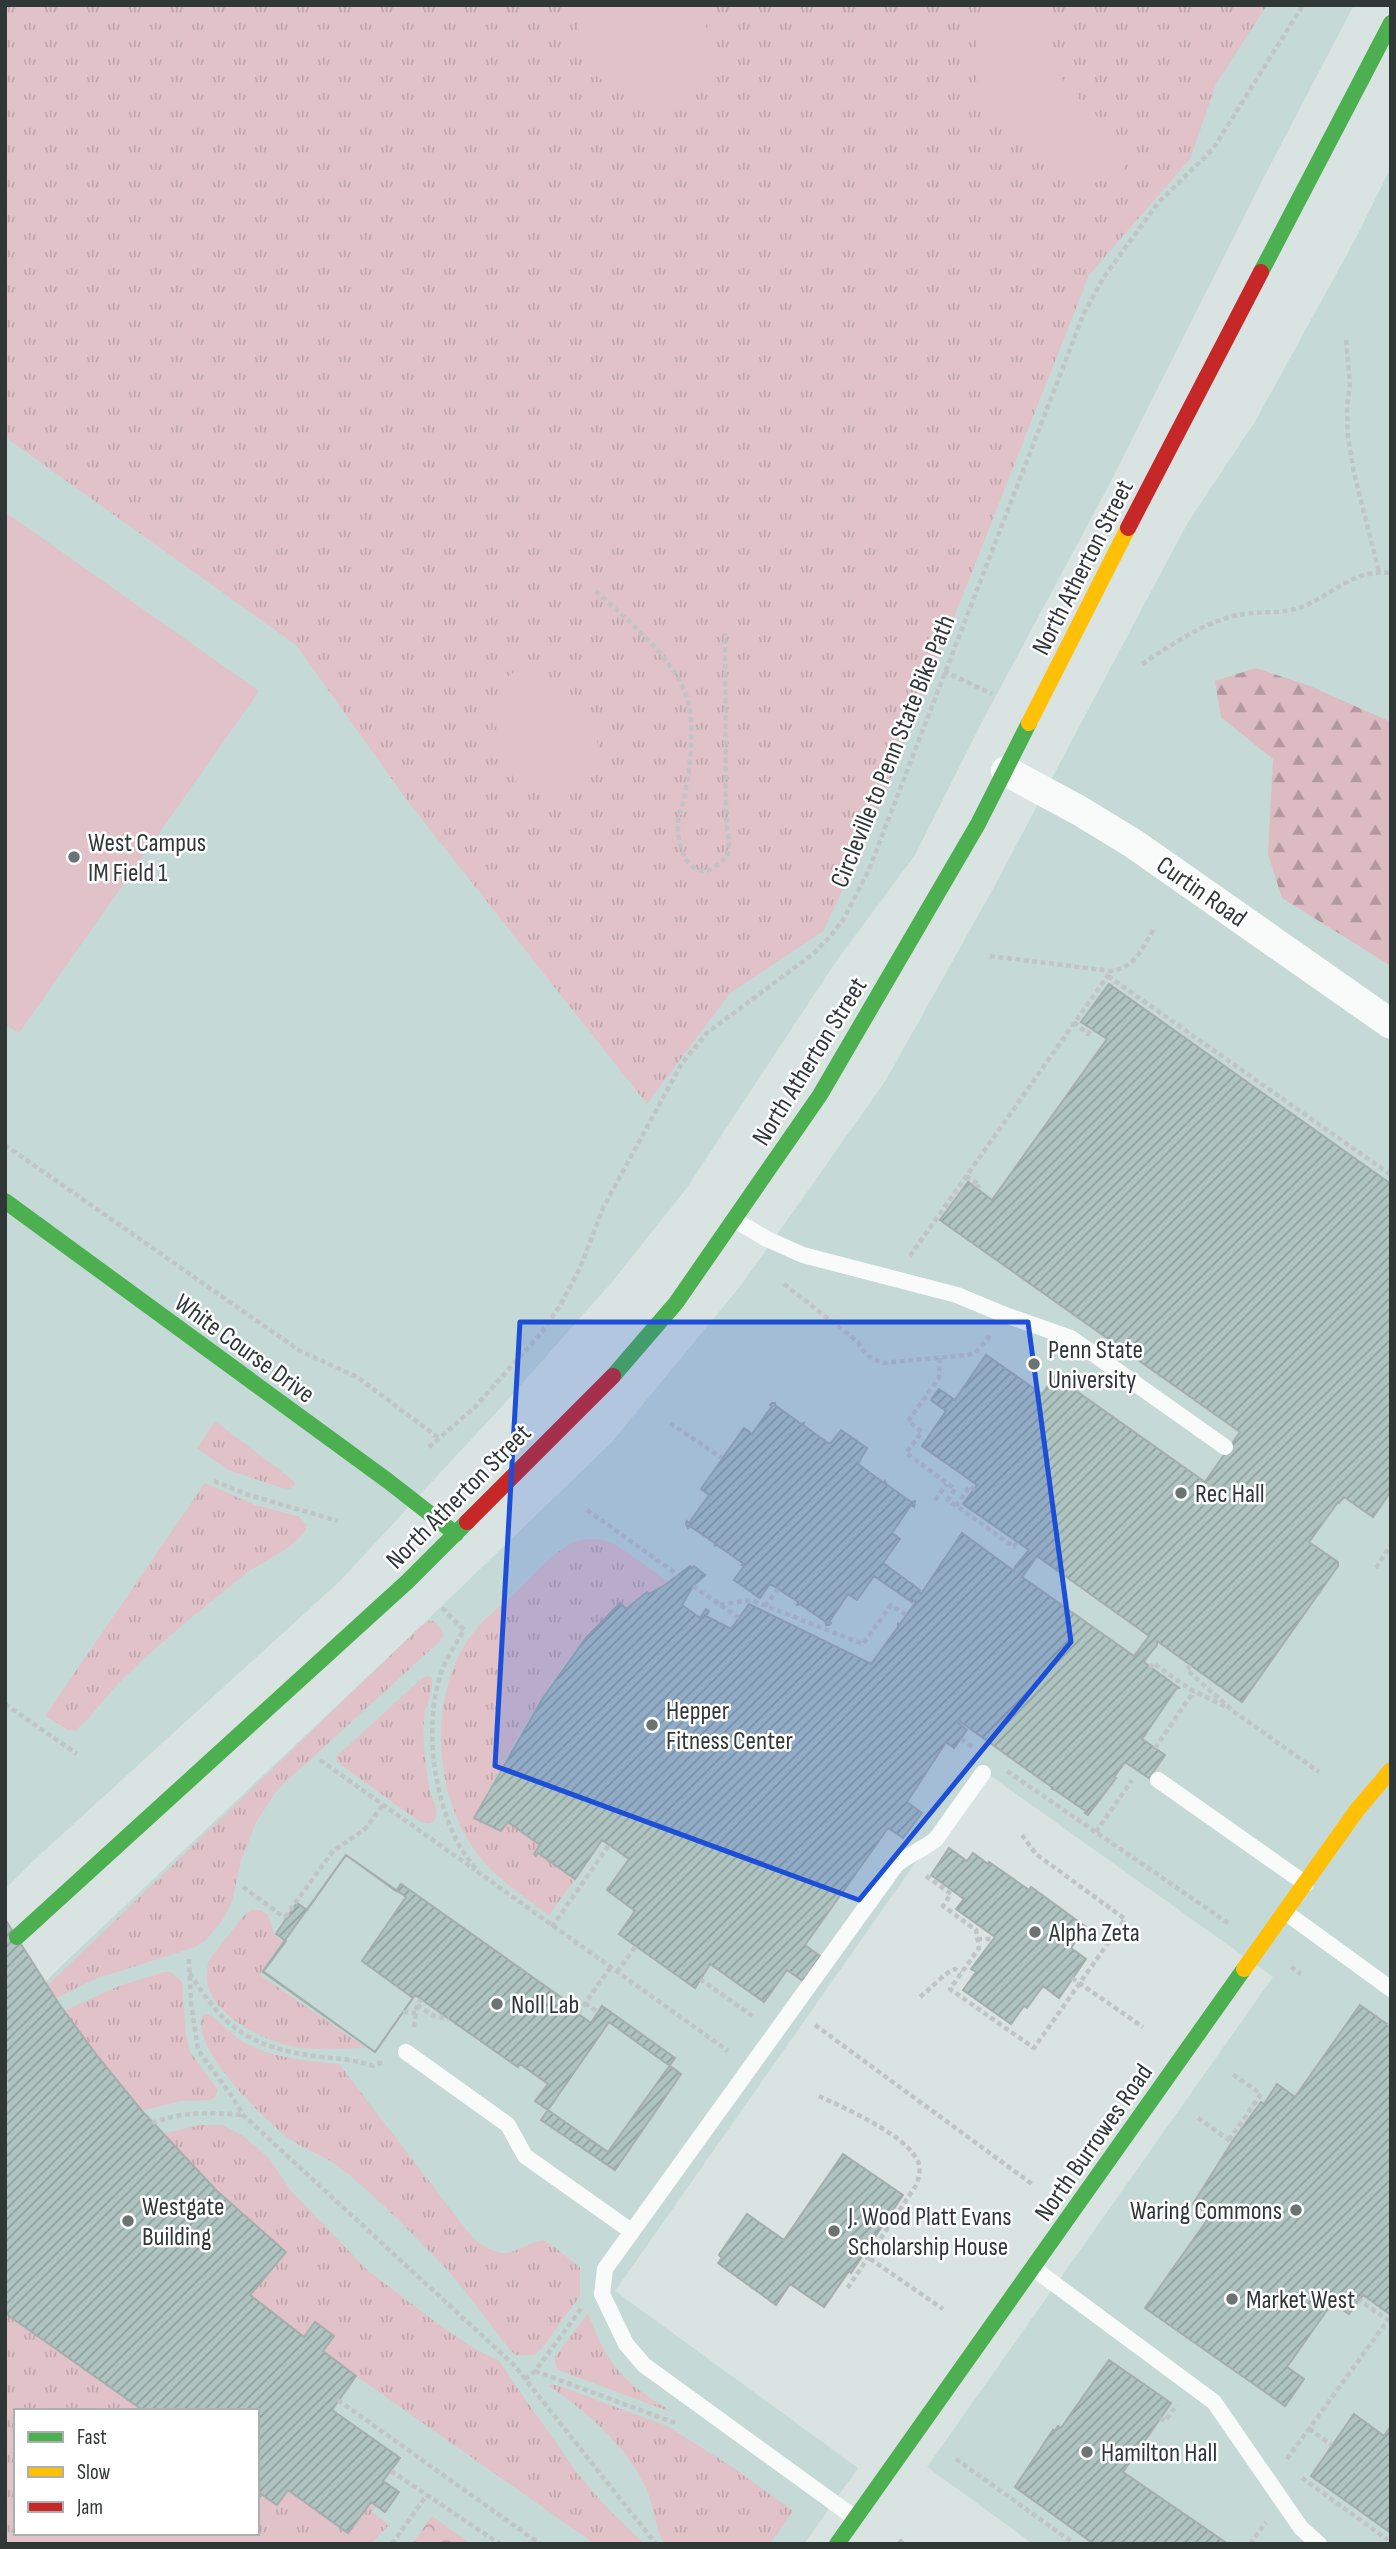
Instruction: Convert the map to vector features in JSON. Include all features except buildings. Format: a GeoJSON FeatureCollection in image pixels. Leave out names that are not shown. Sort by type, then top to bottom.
{"type":"FeatureCollection","features":[{"type":"Feature","properties":{"kind":"main road","name":"North Atherton Street"},"geometry":{"type":"LineString","coordinates":[[17,1937],[398,1590],[626,1363],[676,1303],[820,1095],[913,939],[1006,771],[1152,482],[1391,23]]}},
{"type":"Feature","properties":{"kind":"main road","name":"White Course Drive"},"geometry":{"type":"LineString","coordinates":[[5,1202],[388,1481],[456,1534]]}},
{"type":"Feature","properties":{"kind":"main road","name":"North Burrowes Road"},"geometry":{"type":"LineString","coordinates":[[837,2544],[1357,1810],[1391,1770]]}},
{"type":"Feature","properties":{"kind":"street","name":"Curtin Road"},"geometry":{"type":"LineString","coordinates":[[1006,771],[1080,811],[1133,844],[1391,1024]]}},
{"type":"Feature","properties":{"kind":"lane"},"geometry":{"type":"LineString","coordinates":[[735,1220],[767,1239],[803,1255],[957,1295],[1004,1315],[1071,1338],[1226,1447]]}},
{"type":"Feature","properties":{"kind":"lane"},"geometry":{"type":"LineString","coordinates":[[855,2518],[644,2365],[626,2344],[601,2294],[605,2269],[896,1865],[936,1839],[990,1768]]}},
{"type":"Feature","properties":{"kind":"lane"},"geometry":{"type":"LineString","coordinates":[[1158,1780],[1306,1884]]}},
{"type":"Feature","properties":{"kind":"lane"},"geometry":{"type":"LineString","coordinates":[[1285,1912],[1391,1989]]}},
{"type":"Feature","properties":{"kind":"lane"},"geometry":{"type":"LineString","coordinates":[[406,2052],[508,2125],[525,2156],[631,2231]]}},
{"type":"Feature","properties":{"kind":"lane"},"geometry":{"type":"LineString","coordinates":[[1033,2268],[1214,2402],[1301,2528],[1319,2544]]}},
{"type":"Feature","properties":{"kind":"path","name":"Circleville to Penn State Bike Path"},"geometry":{"type":"LineString","coordinates":[[429,1447],[474,1408],[542,1332],[561,1304],[580,1268],[603,1208],[682,1063],[707,1033],[813,954],[843,920],[868,872],[1084,313],[1104,277],[1158,203],[1213,149],[1239,112],[1303,5]]}},
{"type":"Feature","properties":{"kind":"path"},"geometry":{"type":"LineString","coordinates":[[1346,340],[1350,385],[1347,407],[1348,438],[1379,572]]}},
{"type":"Feature","properties":{"kind":"path"},"geometry":{"type":"LineString","coordinates":[[1142,664],[1203,626],[1241,614],[1290,611],[1305,606],[1355,578],[1379,572],[1391,573]]}},
{"type":"Feature","properties":{"kind":"path"},"geometry":{"type":"LineString","coordinates":[[596,591],[671,667],[682,686],[692,723],[685,797],[677,821],[678,837],[684,856],[693,867],[704,871],[727,858],[729,843],[725,805],[725,633]]}},
{"type":"Feature","properties":{"kind":"path"},"geometry":{"type":"LineString","coordinates":[[944,671],[992,694]]}},
{"type":"Feature","properties":{"kind":"path"},"geometry":{"type":"LineString","coordinates":[[906,1259],[1110,974],[1130,965],[1155,927]]}},
{"type":"Feature","properties":{"kind":"path"},"geometry":{"type":"LineString","coordinates":[[990,956],[1110,974],[1391,1175]]}},
{"type":"Feature","properties":{"kind":"path"},"geometry":{"type":"LineString","coordinates":[[1074,1022],[1088,1034],[1091,1029]]}},
{"type":"Feature","properties":{"kind":"path"},"geometry":{"type":"LineString","coordinates":[[5,1145],[300,1351],[357,1377],[439,1438]]}},
{"type":"Feature","properties":{"kind":"path"},"geometry":{"type":"LineString","coordinates":[[966,1176],[980,1185],[977,1188]]}},
{"type":"Feature","properties":{"kind":"path"},"geometry":{"type":"LineString","coordinates":[[784,1284],[858,1342],[864,1353],[883,1363],[975,1353],[1004,1315]]}},
{"type":"Feature","properties":{"kind":"path"},"geometry":{"type":"LineString","coordinates":[[940,1358],[939,1378],[933,1392],[908,1421],[922,1432],[906,1453],[955,1489],[948,1500],[1014,1547],[1017,1542]]}},
{"type":"Feature","properties":{"kind":"path"},"geometry":{"type":"LineString","coordinates":[[670,1423],[722,1458]]}},
{"type":"Feature","properties":{"kind":"path"},"geometry":{"type":"LineString","coordinates":[[214,1481],[249,1495],[338,1521]]}},
{"type":"Feature","properties":{"kind":"path"},"geometry":{"type":"LineString","coordinates":[[935,1500],[947,1484]]}},
{"type":"Feature","properties":{"kind":"path"},"geometry":{"type":"LineString","coordinates":[[956,1506],[970,1486],[974,1490]]}},
{"type":"Feature","properties":{"kind":"path"},"geometry":{"type":"LineString","coordinates":[[587,1510],[678,1575]]}},
{"type":"Feature","properties":{"kind":"path"},"geometry":{"type":"LineString","coordinates":[[1377,1568],[1391,1545]]}},
{"type":"Feature","properties":{"kind":"path"},"geometry":{"type":"LineString","coordinates":[[693,1586],[739,1619]]}},
{"type":"Feature","properties":{"kind":"path"},"geometry":{"type":"LineString","coordinates":[[765,1606],[778,1589]]}},
{"type":"Feature","properties":{"kind":"path"},"geometry":{"type":"LineString","coordinates":[[765,1590],[773,1596]]}},
{"type":"Feature","properties":{"kind":"path"},"geometry":{"type":"LineString","coordinates":[[720,1605],[751,1600],[863,1644],[891,1605],[906,1615]]}},
{"type":"Feature","properties":{"kind":"path"},"geometry":{"type":"LineString","coordinates":[[442,1608],[464,1630],[441,1673],[432,1740],[434,1773],[444,1811],[457,1843],[478,1872]]}},
{"type":"Feature","properties":{"kind":"path"},"geometry":{"type":"LineString","coordinates":[[1150,1668],[1153,1663],[1194,1691],[1230,1709]]}},
{"type":"Feature","properties":{"kind":"path"},"geometry":{"type":"LineString","coordinates":[[1190,1665],[1187,1670],[1230,1709],[1319,1772]]}},
{"type":"Feature","properties":{"kind":"path"},"geometry":{"type":"LineString","coordinates":[[1155,1748],[1194,1691]]}},
{"type":"Feature","properties":{"kind":"path"},"geometry":{"type":"LineString","coordinates":[[5,1704],[77,1754]]}},
{"type":"Feature","properties":{"kind":"path"},"geometry":{"type":"LineString","coordinates":[[961,1739],[985,1755]]}},
{"type":"Feature","properties":{"kind":"path"},"geometry":{"type":"LineString","coordinates":[[320,1760],[751,2068]]}},
{"type":"Feature","properties":{"kind":"path"},"geometry":{"type":"LineString","coordinates":[[990,1768],[1096,1832],[1240,1931]]}},
{"type":"Feature","properties":{"kind":"path"},"geometry":{"type":"LineString","coordinates":[[1096,1832],[1138,1771]]}},
{"type":"Feature","properties":{"kind":"path"},"geometry":{"type":"LineString","coordinates":[[243,1887],[285,1918],[333,1851],[364,1830],[383,1805]]}},
{"type":"Feature","properties":{"kind":"path"},"geometry":{"type":"LineString","coordinates":[[922,1874],[951,1894],[943,1906],[976,1930],[979,1948],[950,1989],[1034,2049],[1125,1919],[1036,1854],[1022,1835]]}},
{"type":"Feature","properties":{"kind":"path"},"geometry":{"type":"LineString","coordinates":[[552,1927],[609,1845]]}},
{"type":"Feature","properties":{"kind":"path"},"geometry":{"type":"LineString","coordinates":[[579,1873],[586,1878]]}},
{"type":"Feature","properties":{"kind":"path"},"geometry":{"type":"LineString","coordinates":[[977,1939],[994,1939]]}},
{"type":"Feature","properties":{"kind":"path"},"geometry":{"type":"LineString","coordinates":[[617,1972],[636,1946]]}},
{"type":"Feature","properties":{"kind":"path"},"geometry":{"type":"LineString","coordinates":[[189,1959],[194,2031],[198,2050],[243,2115],[490,2341],[525,2379],[656,2544]]}},
{"type":"Feature","properties":{"kind":"path"},"geometry":{"type":"LineString","coordinates":[[578,2013],[610,1968]]}},
{"type":"Feature","properties":{"kind":"path"},"geometry":{"type":"LineString","coordinates":[[920,1997],[941,1981],[949,1971],[956,1969],[961,1973]]}},
{"type":"Feature","properties":{"kind":"path"},"geometry":{"type":"LineString","coordinates":[[189,1972],[213,2009],[228,2024],[249,2038],[272,2047],[355,2060],[373,2066],[406,2052]]}},
{"type":"Feature","properties":{"kind":"path"},"geometry":{"type":"LineString","coordinates":[[700,1979],[755,2018]]}},
{"type":"Feature","properties":{"kind":"path"},"geometry":{"type":"LineString","coordinates":[[1072,1979],[1143,2027]]}},
{"type":"Feature","properties":{"kind":"path"},"geometry":{"type":"LineString","coordinates":[[416,2022],[417,2005],[421,1998]]}},
{"type":"Feature","properties":{"kind":"path"},"geometry":{"type":"LineString","coordinates":[[586,2003],[598,2012]]}},
{"type":"Feature","properties":{"kind":"path"},"geometry":{"type":"LineString","coordinates":[[417,2005],[434,2016],[449,2018]]}},
{"type":"Feature","properties":{"kind":"path"},"geometry":{"type":"LineString","coordinates":[[403,2012],[416,2013]]}},
{"type":"Feature","properties":{"kind":"path"},"geometry":{"type":"LineString","coordinates":[[814,2024],[1032,2184]]}},
{"type":"Feature","properties":{"kind":"path"},"geometry":{"type":"LineString","coordinates":[[1198,2119],[1231,2141],[1261,2094],[1231,2073]]}},
{"type":"Feature","properties":{"kind":"path"},"geometry":{"type":"LineString","coordinates":[[5,2081],[9,2087]]}},
{"type":"Feature","properties":{"kind":"path"},"geometry":{"type":"LineString","coordinates":[[818,2096],[874,2122],[908,2148],[920,2166],[917,2184],[866,2256],[847,2289]]}},
{"type":"Feature","properties":{"kind":"path"},"geometry":{"type":"LineString","coordinates":[[152,2123],[172,2116],[218,2113],[243,2115]]}},
{"type":"Feature","properties":{"kind":"path"},"geometry":{"type":"LineString","coordinates":[[866,2256],[943,2309]]}},
{"type":"Feature","properties":{"kind":"path"},"geometry":{"type":"LineString","coordinates":[[525,2379],[535,2371],[584,2304],[601,2294]]}},
{"type":"Feature","properties":{"kind":"path"},"geometry":{"type":"LineString","coordinates":[[1283,2464],[1388,2320],[1359,2300]]}},
{"type":"Feature","properties":{"kind":"path"},"geometry":{"type":"LineString","coordinates":[[535,2371],[686,2429]]}},
{"type":"Feature","properties":{"kind":"path"},"geometry":{"type":"LineString","coordinates":[[1168,2397],[1183,2408]]}},
{"type":"Feature","properties":{"kind":"path"},"geometry":{"type":"LineString","coordinates":[[338,2400],[540,2544]]}},
{"type":"Feature","properties":{"kind":"path"},"geometry":{"type":"LineString","coordinates":[[1160,2417],[1166,2421],[1174,2409]]}},
{"type":"Feature","properties":{"kind":"path"},"geometry":{"type":"LineString","coordinates":[[1308,2429],[1332,2445]]}},
{"type":"Feature","properties":{"kind":"path"},"geometry":{"type":"LineString","coordinates":[[956,2459],[1075,2544]]}},
{"type":"Feature","properties":{"kind":"path"},"geometry":{"type":"LineString","coordinates":[[391,2471],[500,2544]]}},
{"type":"Feature","properties":{"kind":"path"},"geometry":{"type":"LineString","coordinates":[[1293,2472],[1388,2542]]}},
{"type":"Feature","properties":{"kind":"path"},"geometry":{"type":"LineString","coordinates":[[392,2544],[427,2495]]}},
{"type":"Feature","properties":{"kind":"path"},"geometry":{"type":"LineString","coordinates":[[1250,2544],[1268,2519]]}},
{"type":"Feature","properties":{"kind":"path"},"geometry":{"type":"LineString","coordinates":[[899,2540],[904,2544]]}},
{"type":"Feature","properties":{"kind":"highlighted area"},"geometry":{"type":"Polygon","coordinates":[[[520,1322],[1028,1322],[1071,1642],[859,1900],[495,1766],[520,1322]]]}},
{"type":"Feature","properties":{"kind":"shaded area"},"geometry":{"type":"Polygon","coordinates":[[[5,5],[1354,5],[1109,485],[983,720],[915,855],[835,963],[686,1189],[612,1282],[504,1404],[340,1581],[5,1889],[5,5]]]}},
{"type":"Feature","properties":{"kind":"shaded area","name":"Penn State University"},"geometry":{"type":"Polygon","coordinates":[[[1391,167],[1391,2544],[1033,2544],[927,2467],[1273,1977],[981,1769],[615,2291],[858,2468],[804,2544],[5,2544],[5,2022],[611,1443],[742,1284],[886,1080],[994,887],[1187,524],[1256,420],[1357,236],[1391,167]]]}},
{"type":"Feature","properties":{"kind":"green space"},"geometry":{"type":"Polygon","coordinates":[[[5,5],[1267,5],[1216,84],[1190,159],[1089,275],[865,843],[823,931],[730,993],[647,1104],[409,803],[296,645],[5,437],[5,5]]]}},
{"type":"Feature","properties":{"kind":"green space"},"geometry":{"type":"Polygon","coordinates":[[[578,5],[700,5],[713,60],[702,87],[680,100],[666,102],[623,91],[599,78],[593,73],[582,49],[578,31],[578,5]]]}},
{"type":"Feature","properties":{"kind":"green space"},"geometry":{"type":"Polygon","coordinates":[[[985,5],[1054,5],[1039,38],[1041,54],[1080,100],[1125,143],[1128,157],[1123,172],[1111,179],[1092,183],[1073,180],[1000,124],[981,98],[976,69],[976,37],[985,5]]]}},
{"type":"Feature","properties":{"kind":"green space","name":"West Campus IM Field 1"},"geometry":{"type":"Polygon","coordinates":[[[5,512],[259,691],[19,1033],[5,1024],[5,512]]]}},
{"type":"Feature","properties":{"kind":"green space"},"geometry":{"type":"Polygon","coordinates":[[[1256,668],[1310,686],[1391,722],[1391,966],[1282,898],[1268,854],[1273,759],[1221,717],[1215,681],[1256,668]]]}},
{"type":"Feature","properties":{"kind":"green space"},"geometry":{"type":"Polygon","coordinates":[[[523,670],[541,673],[554,682],[590,724],[595,734],[598,751],[596,766],[578,788],[564,794],[550,796],[535,793],[520,785],[512,775],[501,751],[496,729],[498,708],[509,675],[523,670]]]}},
{"type":"Feature","properties":{"kind":"green space"},"geometry":{"type":"Polygon","coordinates":[[[215,1421],[294,1481],[295,1485],[290,1489],[282,1488],[226,1469],[197,1448],[215,1421]]]}},
{"type":"Feature","properties":{"kind":"green space"},"geometry":{"type":"Polygon","coordinates":[[[205,1483],[255,1505],[298,1516],[307,1525],[304,1533],[290,1546],[245,1574],[172,1634],[123,1679],[75,1731],[68,1730],[45,1716],[205,1483]]]}},
{"type":"Feature","properties":{"kind":"green space"},"geometry":{"type":"Polygon","coordinates":[[[599,1539],[615,1544],[669,1582],[649,1594],[647,1592],[626,1609],[620,1603],[577,1650],[538,1704],[474,1817],[501,1831],[508,1822],[540,1845],[534,1855],[538,1853],[575,1879],[549,1915],[495,1873],[480,1857],[464,1832],[452,1804],[444,1774],[441,1742],[443,1711],[449,1680],[460,1652],[477,1628],[560,1550],[575,1542],[599,1539]]]}},
{"type":"Feature","properties":{"kind":"green space"},"geometry":{"type":"Polygon","coordinates":[[[429,1621],[434,1621],[442,1630],[440,1641],[277,1790],[256,1822],[241,1861],[232,1901],[222,1921],[205,1941],[195,1947],[95,1979],[56,1998],[47,1986],[429,1621]]]}},
{"type":"Feature","properties":{"kind":"green space"},"geometry":{"type":"Polygon","coordinates":[[[422,1678],[432,1678],[432,1683],[425,1715],[424,1746],[436,1815],[433,1821],[428,1823],[416,1819],[337,1762],[336,1757],[422,1678]]]}},
{"type":"Feature","properties":{"kind":"green space"},"geometry":{"type":"Polygon","coordinates":[[[251,1910],[261,1910],[268,1915],[274,1935],[282,1941],[260,1975],[366,2048],[309,2049],[271,2040],[239,2023],[214,1999],[208,1985],[209,1962],[239,1921],[251,1910]]]}},
{"type":"Feature","properties":{"kind":"green space"},"geometry":{"type":"Polygon","coordinates":[[[171,1972],[182,1982],[190,2052],[218,2090],[210,2100],[181,2101],[142,2111],[64,2011],[119,1986],[171,1972]]]}},
{"type":"Feature","properties":{"kind":"green space"},"geometry":{"type":"Polygon","coordinates":[[[208,2014],[233,2035],[253,2047],[301,2060],[339,2064],[475,2241],[503,2253],[516,2251],[542,2240],[580,2267],[580,2296],[542,2348],[534,2355],[515,2355],[448,2270],[386,2208],[342,2169],[294,2142],[276,2128],[246,2099],[207,2045],[201,2028],[203,2015],[208,2014]]]}},
{"type":"Feature","properties":{"kind":"green space"},"geometry":{"type":"Polygon","coordinates":[[[200,2125],[222,2125],[243,2136],[268,2157],[291,2191],[367,2270],[442,2327],[478,2351],[498,2360],[577,2473],[609,2510],[644,2544],[595,2544],[356,2376],[250,2295],[285,2251],[217,2191],[162,2134],[200,2125]]]}},
{"type":"Feature","properties":{"kind":"green space"},"geometry":{"type":"Polygon","coordinates":[[[5,2313],[141,2409],[14,2409],[14,2535],[259,2535],[259,2492],[277,2505],[288,2490],[348,2533],[371,2502],[376,2506],[372,2512],[389,2525],[371,2544],[5,2544],[5,2313]]]}},
{"type":"Feature","properties":{"kind":"green space"},"geometry":{"type":"Polygon","coordinates":[[[588,2313],[603,2348],[620,2372],[631,2383],[674,2413],[558,2370],[555,2357],[588,2313]]]}},
{"type":"Feature","properties":{"kind":"green space"},"geometry":{"type":"Polygon","coordinates":[[[554,2384],[669,2427],[732,2467],[793,2511],[770,2544],[665,2544],[646,2488],[627,2457],[591,2418],[548,2385],[554,2384]]]}},
{"type":"Feature","properties":{"kind":"green space"},"geometry":{"type":"Polygon","coordinates":[[[432,2516],[471,2544],[412,2544],[432,2516]]]}},
{"type":"Feature","properties":{"kind":"traffic: fast"},"geometry":{"type":"LineString","coordinates":[[1261,272],[1391,23]]}},
{"type":"Feature","properties":{"kind":"traffic: fast"},"geometry":{"type":"LineString","coordinates":[[613,1376],[676,1303],[820,1095],[978,824],[1029,723]]}},
{"type":"Feature","properties":{"kind":"traffic: fast"},"geometry":{"type":"LineString","coordinates":[[5,1201],[388,1481],[456,1534]]}},
{"type":"Feature","properties":{"kind":"traffic: fast"},"geometry":{"type":"LineString","coordinates":[[17,1937],[408,1581],[467,1522]]}},
{"type":"Feature","properties":{"kind":"traffic: fast"},"geometry":{"type":"LineString","coordinates":[[837,2544],[1244,1969]]}},
{"type":"Feature","properties":{"kind":"traffic: slow"},"geometry":{"type":"LineString","coordinates":[[1029,723],[1128,528]]}},
{"type":"Feature","properties":{"kind":"traffic: slow"},"geometry":{"type":"LineString","coordinates":[[1244,1969],[1357,1810],[1391,1770]]}},
{"type":"Feature","properties":{"kind":"traffic: jam"},"geometry":{"type":"LineString","coordinates":[[1128,528],[1261,272]]}},
{"type":"Feature","properties":{"kind":"traffic: jam"},"geometry":{"type":"LineString","coordinates":[[467,1522],[613,1376]]}},
{"type":"Feature","properties":{"kind":"place","name":"West Campus IM Field 1"},"geometry":{"type":"Point","coordinates":[74,857]}},
{"type":"Feature","properties":{"kind":"place","name":"Penn State University"},"geometry":{"type":"Point","coordinates":[1034,1364]}},
{"type":"Feature","properties":{"kind":"place","name":"Rec Hall"},"geometry":{"type":"Point","coordinates":[1181,1493]}},
{"type":"Feature","properties":{"kind":"place","name":"Hepper Fitness Center"},"geometry":{"type":"Point","coordinates":[652,1725]}},
{"type":"Feature","properties":{"kind":"place","name":"Alpha Zeta"},"geometry":{"type":"Point","coordinates":[1035,1932]}},
{"type":"Feature","properties":{"kind":"place","name":"Noll Lab"},"geometry":{"type":"Point","coordinates":[497,2004]}},
{"type":"Feature","properties":{"kind":"place","name":"Waring Commons"},"geometry":{"type":"Point","coordinates":[1296,2210]}},
{"type":"Feature","properties":{"kind":"place","name":"Westgate Building"},"geometry":{"type":"Point","coordinates":[128,2221]}},
{"type":"Feature","properties":{"kind":"place","name":"J. Wood Platt Evans Scholarship House"},"geometry":{"type":"Point","coordinates":[834,2231]}},
{"type":"Feature","properties":{"kind":"place","name":"Market West"},"geometry":{"type":"Point","coordinates":[1232,2299]}},
{"type":"Feature","properties":{"kind":"place","name":"Hamilton Hall"},"geometry":{"type":"Point","coordinates":[1087,2452]}}]}
